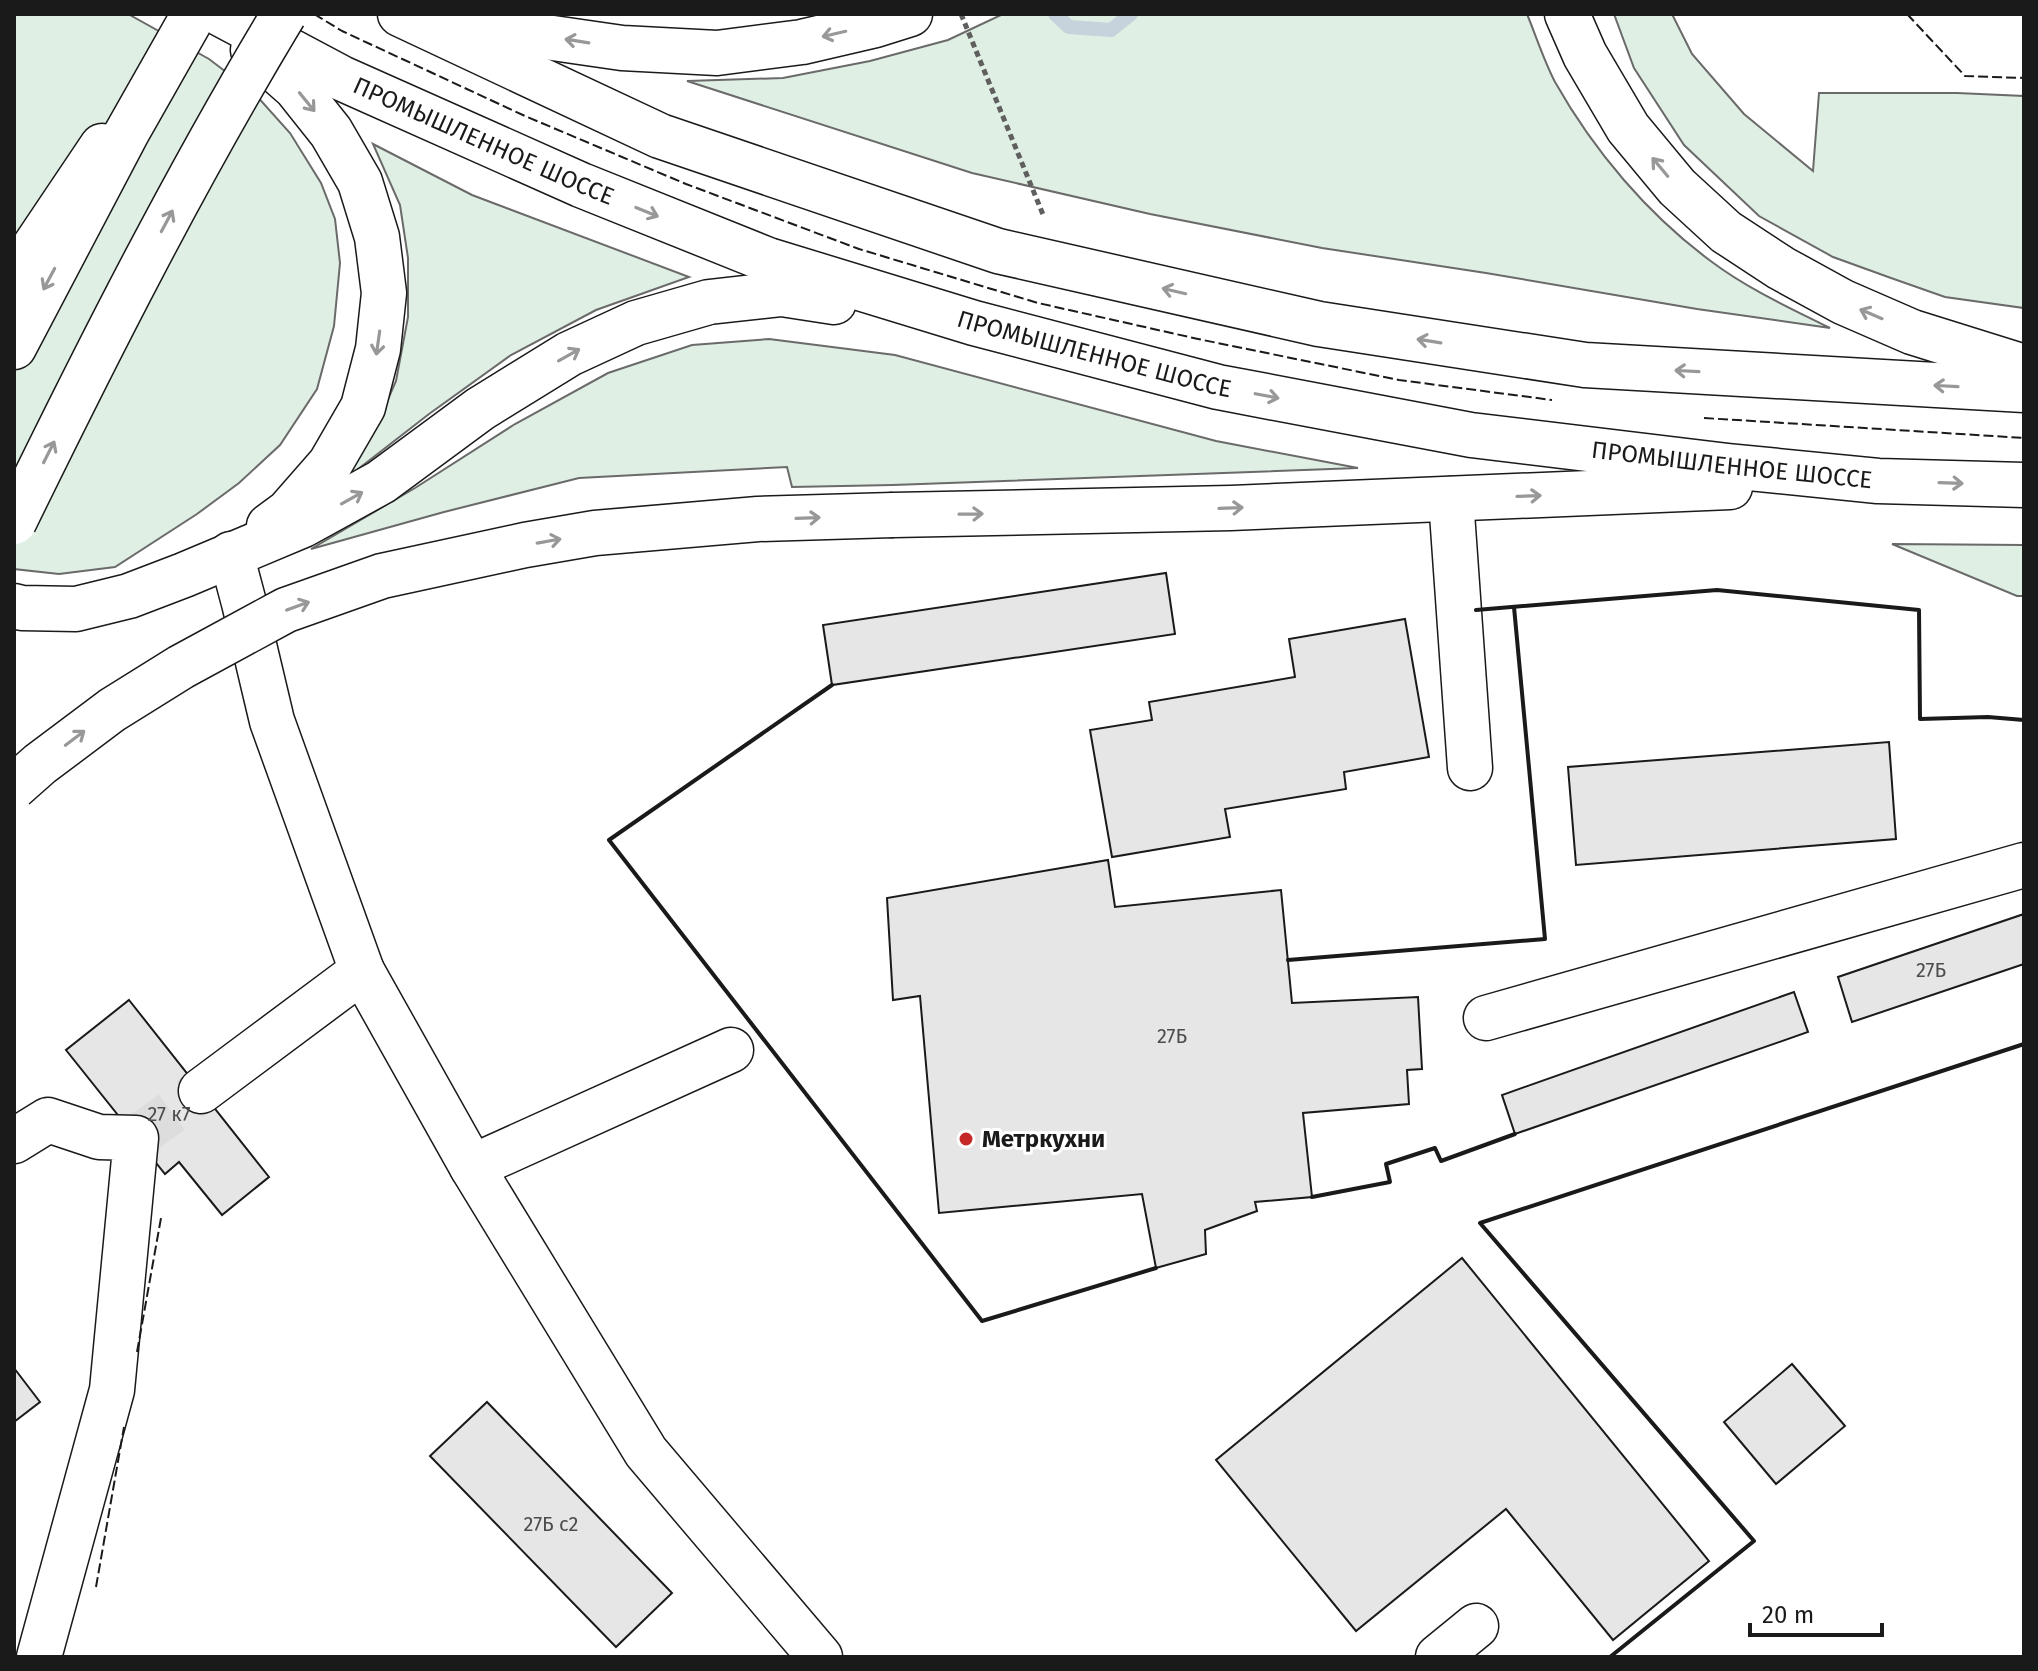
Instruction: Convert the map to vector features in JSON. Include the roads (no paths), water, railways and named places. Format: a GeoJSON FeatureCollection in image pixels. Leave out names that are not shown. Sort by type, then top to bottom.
{"type":"FeatureCollection","features":[{"type":"Feature","properties":{"kind":"main road"},"geometry":{"type":"LineString","coordinates":[[14,277],[192,14]]}},
{"type":"Feature","properties":{"kind":"main road"},"geometry":{"type":"LineString","coordinates":[[14,347],[192,14]]}},
{"type":"Feature","properties":{"kind":"main road"},"geometry":{"type":"LineString","coordinates":[[207,14],[296,88],[331,132],[360,182],[377,237],[384,293],[378,349],[363,407],[330,464],[288,512],[231,554]]}},
{"type":"Feature","properties":{"kind":"main road","name":"ПРОМЫШЛЕННОЕ ШОССЕ"},"geometry":{"type":"LineString","coordinates":[[221,14],[341,78],[581,185],[768,260],[974,323],[1218,387],[1471,435],[1878,481],[2024,485]]}},
{"type":"Feature","properties":{"kind":"main road"},"geometry":{"type":"LineString","coordinates":[[14,522],[141,271],[284,14]]}},
{"type":"Feature","properties":{"kind":"main road"},"geometry":{"type":"LineString","coordinates":[[400,14],[660,136],[998,251],[1319,324],[1585,365],[2024,390]]}},
{"type":"Feature","properties":{"kind":"main road"},"geometry":{"type":"LineString","coordinates":[[443,14],[539,36],[622,48],[717,53],[802,42],[910,14]]}},
{"type":"Feature","properties":{"kind":"main road"},"geometry":{"type":"LineString","coordinates":[[1567,14],[1585,55],[1628,128],[1677,187],[1726,232],[1781,268],[1843,302],[1912,332],[2024,367]]}},
{"type":"Feature","properties":{"kind":"main road"},"geometry":{"type":"LineString","coordinates":[[14,606],[76,609],[129,596],[303,525],[381,482],[480,409],[569,354],[636,323],[709,302],[782,294],[974,323]]}},
{"type":"Feature","properties":{"kind":"main road"},"geometry":{"type":"LineString","coordinates":[[14,787],[112,710],[181,667],[286,610],[382,576],[595,533],[758,519],[1231,508],[1878,481]]}},
{"type":"Feature","properties":{"kind":"main road"},"geometry":{"type":"LineString","coordinates":[[1451,499],[1470,768]]}},
{"type":"Feature","properties":{"kind":"main road"},"geometry":{"type":"LineString","coordinates":[[231,554],[272,721],[362,971],[472,1167],[646,1452],[820,1657]]}},
{"type":"Feature","properties":{"kind":"main road"},"geometry":{"type":"LineString","coordinates":[[1486,1018],[2024,865]]}},
{"type":"Feature","properties":{"kind":"main road"},"geometry":{"type":"LineString","coordinates":[[201,1091],[362,971]]}},
{"type":"Feature","properties":{"kind":"main road"},"geometry":{"type":"LineString","coordinates":[[472,1167],[731,1050]]}},
{"type":"Feature","properties":{"kind":"main road"},"geometry":{"type":"LineString","coordinates":[[14,1141],[48,1120],[99,1137],[136,1138],[112,1390],[39,1657]]}},
{"type":"Feature","properties":{"kind":"main road"},"geometry":{"type":"LineString","coordinates":[[1438,1657],[1476,1626]]}},
{"type":"Feature","properties":{"kind":"waterway"},"geometry":{"type":"LineString","coordinates":[[1055,14],[1069,27],[1111,30],[1131,14]]}},
{"type":"Feature","properties":{"kind":"tunnel"},"geometry":{"type":"LineString","coordinates":[[136,1138],[201,1091]]}},
{"type":"Feature","properties":{"kind":"place","name":"Метркухни"},"geometry":{"type":"Point","coordinates":[966,1139]}}]}
